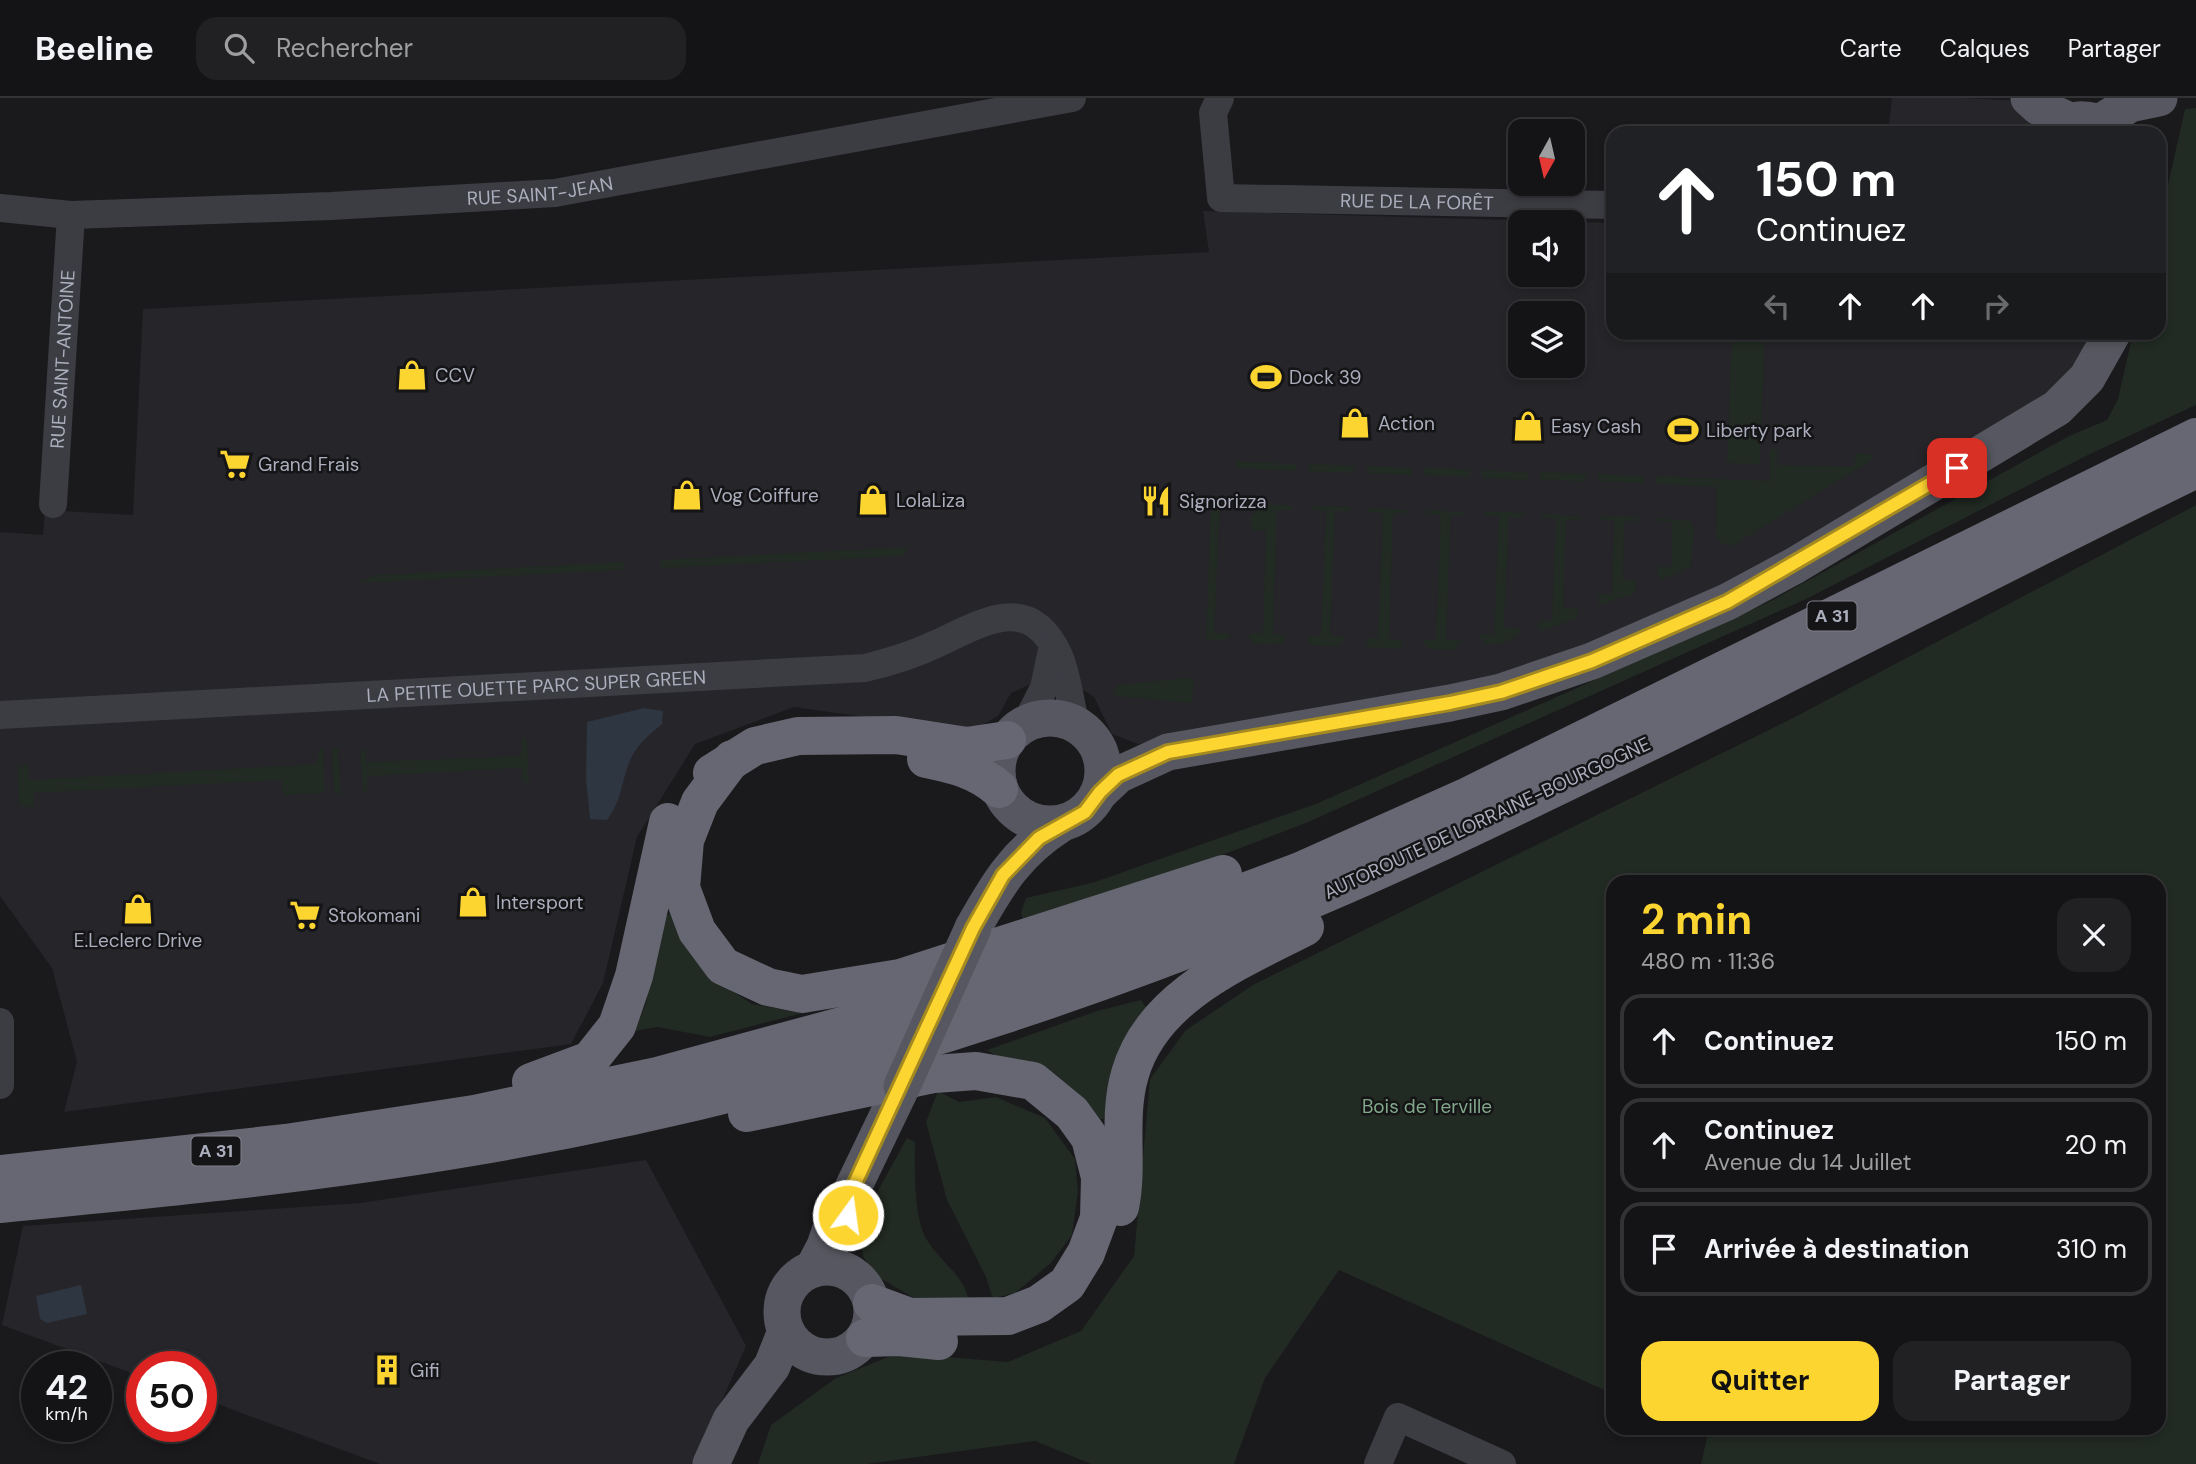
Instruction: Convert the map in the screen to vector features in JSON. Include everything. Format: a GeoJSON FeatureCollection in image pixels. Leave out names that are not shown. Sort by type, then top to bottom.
{"type":"FeatureCollection","features":[{"type":"Feature","properties":{"kind":"highway","name":"AUTOROUTE DE LORRAINE-BOURGOGNE"},"geometry":{"type":"LineString","coordinates":[[0,1174],[286,1143],[431,1121],[657,1076],[1000,983],[1300,871],[1468,796],[2196,437]]}},
{"type":"Feature","properties":{"kind":"highway","name":"AUTOROUTE DE LORRAINE-BOURGOGNE"},"geometry":{"type":"LineString","coordinates":[[0,1204],[232,1180],[470,1147],[611,1120],[738,1091],[1009,1013],[1228,934],[1409,859],[2196,469]]}},
{"type":"Feature","properties":{"kind":"highway"},"geometry":{"type":"LineString","coordinates":[[431,1121],[513,1086],[550,1077],[590,1060],[617,1026],[634,976],[665,826],[693,787],[732,759],[755,746],[798,736],[896,735],[967,746],[1016,732]]}},
{"type":"Feature","properties":{"kind":"highway"},"geometry":{"type":"LineString","coordinates":[[844,735],[886,751],[964,767],[983,775],[1002,795]]}},
{"type":"Feature","properties":{"kind":"highway"},"geometry":{"type":"LineString","coordinates":[[732,759],[700,802],[685,840],[681,888],[697,931],[723,967],[768,987],[802,994],[900,978],[1111,912],[1290,850],[1468,796]]}},
{"type":"Feature","properties":{"kind":"highway"},"geometry":{"type":"LineString","coordinates":[[868,1321],[899,1337],[958,1344],[990,1341],[1047,1320],[1084,1296],[1112,1247],[1123,1191],[1122,1130],[1129,1074],[1159,1017],[1196,988],[1257,952],[1390,885],[1409,859]]}},
{"type":"Feature","properties":{"kind":"highway"},"geometry":{"type":"LineString","coordinates":[[470,1147],[511,1157],[672,1130],[934,1074],[976,1071],[1033,1081],[1072,1113],[1090,1138],[1100,1177],[1099,1218],[1086,1252],[1067,1284],[1040,1304],[1007,1316],[910,1317],[868,1321]]}},
{"type":"Feature","properties":{"kind":"main road"},"geometry":{"type":"LineString","coordinates":[[2073,123],[2130,104],[2155,100]]}},
{"type":"Feature","properties":{"kind":"main road"},"geometry":{"type":"LineString","coordinates":[[813,1269],[825,1246],[834,1219],[850,1194],[973,928],[1003,875],[1039,838],[1085,812],[1100,792],[1118,775],[1168,752],[1501,692],[1592,661],[1727,602],[1794,566],[2057,408],[2087,378],[2108,340]]}},
{"type":"Feature","properties":{"kind":"main road"},"geometry":{"type":"LineString","coordinates":[[1003,875],[1007,828],[997,764],[1016,732],[1051,718],[1081,728],[1112,743],[1168,752]]}},
{"type":"Feature","properties":{"kind":"main road"},"geometry":{"type":"LineString","coordinates":[[1081,728],[1095,742],[1103,766],[1100,792]]}},
{"type":"Feature","properties":{"kind":"main road"},"geometry":{"type":"LineString","coordinates":[[1002,795],[1013,810],[1036,823],[1062,824]]}},
{"type":"Feature","properties":{"kind":"main road"},"geometry":{"type":"LineString","coordinates":[[850,1194],[845,1236],[850,1273]]}},
{"type":"Feature","properties":{"kind":"main road"},"geometry":{"type":"LineString","coordinates":[[838,1268],[850,1273],[867,1291],[868,1321],[854,1350],[824,1358],[801,1350],[786,1331],[782,1313],[788,1290],[794,1281],[813,1269],[838,1268]]}},
{"type":"Feature","properties":{"kind":"main road"},"geometry":{"type":"LineString","coordinates":[[710,1464],[731,1420],[772,1366],[786,1331]]}},
{"type":"Feature","properties":{"kind":"main road"},"geometry":{"type":"LineString","coordinates":[[732,1464],[761,1415],[789,1385],[824,1358]]}},
{"type":"Feature","properties":{"kind":"street","name":"RUE SAINT-JEAN"},"geometry":{"type":"LineString","coordinates":[[0,208],[71,215],[331,206],[555,193],[1072,98]]}},
{"type":"Feature","properties":{"kind":"street","name":"RUE DE LA FORÊT"},"geometry":{"type":"LineString","coordinates":[[1220,98],[1213,113],[1221,198],[1606,205]]}},
{"type":"Feature","properties":{"kind":"street","name":"RUE SAINT-ANTOINE"},"geometry":{"type":"LineString","coordinates":[[53,504],[71,215]]}},
{"type":"Feature","properties":{"kind":"street","name":"LA PETITE OUETTE PARC SUPER GREEN"},"geometry":{"type":"LineString","coordinates":[[0,715],[865,668],[903,659],[998,616],[1023,618],[1047,635],[1060,659],[1081,728]]}},
{"type":"Feature","properties":{"kind":"street"},"geometry":{"type":"LineString","coordinates":[[1016,732],[1044,688],[1053,645]]}},
{"type":"Feature","properties":{"kind":"street"},"geometry":{"type":"LineString","coordinates":[[0,1022],[0,1085]]}},
{"type":"Feature","properties":{"kind":"street"},"geometry":{"type":"LineString","coordinates":[[1378,1464],[1398,1417],[1502,1464]]}},
{"type":"Feature","properties":{"kind":"shaded area"},"geometry":{"type":"Polygon","coordinates":[[[1892,98],[2044,102],[2039,126],[1889,126],[1892,98]]]}},
{"type":"Feature","properties":{"kind":"shaded area"},"geometry":{"type":"Polygon","coordinates":[[[1203,211],[1508,220],[1508,287],[1585,287],[1585,222],[1606,223],[1606,340],[2086,340],[2081,361],[2025,417],[1752,580],[1551,659],[1446,690],[1222,733],[1138,744],[1112,734],[1094,697],[1074,684],[1038,681],[1011,693],[998,716],[970,732],[794,707],[695,744],[637,837],[603,983],[571,1044],[64,1112],[77,1062],[52,968],[0,896],[0,532],[43,535],[45,510],[133,515],[143,309],[1209,252],[1203,211]]]}},
{"type":"Feature","properties":{"kind":"shaded area"},"geometry":{"type":"Polygon","coordinates":[[[644,708],[663,711],[662,724],[635,751],[618,800],[607,820],[590,819],[586,779],[587,722],[644,708]]]}},
{"type":"Feature","properties":{"kind":"shaded area"},"geometry":{"type":"Polygon","coordinates":[[[646,1160],[746,1346],[694,1464],[380,1464],[217,1404],[217,1351],[126,1351],[126,1371],[112,1366],[112,1351],[72,1351],[2,1325],[23,1226],[360,1203],[646,1160]]]}},
{"type":"Feature","properties":{"kind":"shaded area"},"geometry":{"type":"Polygon","coordinates":[[[81,1285],[87,1314],[47,1323],[40,1319],[36,1296],[81,1285]]]}},
{"type":"Feature","properties":{"kind":"green space"},"geometry":{"type":"Polygon","coordinates":[[[2196,108],[2196,405],[2090,454],[1804,600],[1306,823],[1146,884],[1023,920],[1021,912],[1026,898],[1095,882],[1318,803],[1771,601],[2069,436],[2107,420],[2118,399],[2131,340],[2166,340],[2166,193],[2185,109],[2196,108]]]}},
{"type":"Feature","properties":{"kind":"green space"},"geometry":{"type":"Polygon","coordinates":[[[1732,340],[1765,340],[1760,464],[1727,463],[1732,340]]]}},
{"type":"Feature","properties":{"kind":"green space"},"geometry":{"type":"Polygon","coordinates":[[[1770,449],[1777,449],[1777,465],[1854,467],[1856,453],[1871,454],[1874,459],[1732,546],[1721,543],[1716,535],[1717,487],[1657,484],[1657,476],[1770,481],[1770,449]]]}},
{"type":"Feature","properties":{"kind":"green space"},"geometry":{"type":"Polygon","coordinates":[[[1236,461],[1296,464],[1296,471],[1235,468],[1236,461]]]}},
{"type":"Feature","properties":{"kind":"green space"},"geometry":{"type":"Polygon","coordinates":[[[1309,464],[1355,466],[1354,473],[1308,471],[1309,464]]]}},
{"type":"Feature","properties":{"kind":"green space"},"geometry":{"type":"Polygon","coordinates":[[[1367,466],[1413,468],[1412,475],[1367,474],[1367,466]]]}},
{"type":"Feature","properties":{"kind":"green space"},"geometry":{"type":"Polygon","coordinates":[[[1425,467],[1470,470],[1470,477],[1424,475],[1425,467]]]}},
{"type":"Feature","properties":{"kind":"green space"},"geometry":{"type":"Polygon","coordinates":[[[1482,470],[1528,473],[1528,480],[1482,478],[1482,470]]]}},
{"type":"Feature","properties":{"kind":"green space"},"geometry":{"type":"Polygon","coordinates":[[[1540,472],[1587,474],[1586,482],[1540,479],[1540,472]]]}},
{"type":"Feature","properties":{"kind":"green space"},"geometry":{"type":"Polygon","coordinates":[[[1598,474],[1644,476],[1644,483],[1598,482],[1598,474]]]}},
{"type":"Feature","properties":{"kind":"green space"},"geometry":{"type":"Polygon","coordinates":[[[1220,503],[1214,633],[1230,634],[1227,640],[1206,640],[1211,504],[1220,503]]]}},
{"type":"Feature","properties":{"kind":"green space"},"geometry":{"type":"Polygon","coordinates":[[[1264,505],[1292,505],[1292,510],[1277,510],[1273,634],[1287,636],[1283,644],[1252,643],[1248,634],[1263,633],[1266,531],[1251,530],[1251,516],[1264,505]]]}},
{"type":"Feature","properties":{"kind":"green space","name":"Bois de Terville"},"geometry":{"type":"Polygon","coordinates":[[[2196,505],[2196,1464],[1701,1464],[1707,1435],[2166,1435],[2166,875],[1606,875],[1606,1391],[1339,1270],[1265,1378],[1234,1464],[1091,1464],[1035,1441],[867,1464],[758,1464],[771,1425],[836,1378],[898,1353],[1008,1362],[1081,1331],[1134,1256],[1150,1079],[1186,1030],[1253,985],[1793,718],[2196,505]]]}},
{"type":"Feature","properties":{"kind":"green space"},"geometry":{"type":"Polygon","coordinates":[[[1310,506],[1351,507],[1350,511],[1335,511],[1330,636],[1346,637],[1339,646],[1311,645],[1306,637],[1321,636],[1326,511],[1311,509],[1310,506]]]}},
{"type":"Feature","properties":{"kind":"green space"},"geometry":{"type":"Polygon","coordinates":[[[1369,508],[1408,510],[1408,513],[1393,513],[1389,639],[1403,640],[1398,649],[1368,647],[1365,638],[1378,638],[1383,513],[1368,512],[1369,508]]]}},
{"type":"Feature","properties":{"kind":"green space"},"geometry":{"type":"Polygon","coordinates":[[[1426,510],[1466,512],[1465,515],[1451,515],[1446,639],[1462,641],[1454,650],[1428,649],[1422,640],[1436,640],[1441,515],[1426,514],[1426,510]]]}},
{"type":"Feature","properties":{"kind":"green space"},"geometry":{"type":"Polygon","coordinates":[[[1485,511],[1525,513],[1524,517],[1509,517],[1504,627],[1519,629],[1520,632],[1508,641],[1493,644],[1483,644],[1480,635],[1494,635],[1499,516],[1485,515],[1485,511]]]}},
{"type":"Feature","properties":{"kind":"green space"},"geometry":{"type":"Polygon","coordinates":[[[1542,514],[1582,516],[1581,519],[1566,520],[1563,607],[1578,609],[1577,618],[1543,631],[1539,630],[1538,621],[1552,621],[1556,519],[1541,518],[1542,514]]]}},
{"type":"Feature","properties":{"kind":"green space"},"geometry":{"type":"Polygon","coordinates":[[[1600,516],[1639,517],[1639,521],[1624,521],[1623,580],[1637,580],[1635,593],[1599,605],[1598,594],[1612,594],[1614,521],[1600,519],[1600,516]]]}},
{"type":"Feature","properties":{"kind":"green space"},"geometry":{"type":"Polygon","coordinates":[[[1657,518],[1691,521],[1694,532],[1691,567],[1660,580],[1656,567],[1672,567],[1672,522],[1657,521],[1657,518]]]}},
{"type":"Feature","properties":{"kind":"green space"},"geometry":{"type":"Polygon","coordinates":[[[907,547],[905,556],[661,568],[661,560],[907,547]]]}},
{"type":"Feature","properties":{"kind":"green space"},"geometry":{"type":"Polygon","coordinates":[[[623,562],[624,570],[357,583],[376,575],[623,562]]]}},
{"type":"Feature","properties":{"kind":"green space"},"geometry":{"type":"Polygon","coordinates":[[[1194,677],[1192,703],[1116,696],[1113,692],[1119,685],[1194,677]]]}},
{"type":"Feature","properties":{"kind":"green space"},"geometry":{"type":"Polygon","coordinates":[[[522,738],[527,738],[529,783],[523,783],[522,768],[367,776],[367,791],[363,792],[360,750],[365,750],[366,762],[521,756],[522,738]]]}},
{"type":"Feature","properties":{"kind":"green space"},"geometry":{"type":"Polygon","coordinates":[[[332,748],[338,748],[341,793],[334,794],[332,748]]]}},
{"type":"Feature","properties":{"kind":"green space"},"geometry":{"type":"Polygon","coordinates":[[[323,749],[325,793],[283,795],[282,780],[34,793],[34,808],[19,805],[18,767],[28,764],[30,780],[318,764],[318,750],[323,749]]]}},
{"type":"Feature","properties":{"kind":"green space"},"geometry":{"type":"Polygon","coordinates":[[[671,913],[706,974],[752,1004],[803,1013],[710,1037],[657,1027],[635,1031],[646,1003],[662,917],[671,913]]]}},
{"type":"Feature","properties":{"kind":"green space"},"geometry":{"type":"Polygon","coordinates":[[[1141,1000],[1147,1009],[1115,1076],[1104,1119],[1098,1119],[987,1050],[1097,1011],[1141,1000]]]}},
{"type":"Feature","properties":{"kind":"green space"},"geometry":{"type":"Polygon","coordinates":[[[938,1091],[959,1102],[996,1097],[1045,1118],[1075,1159],[1078,1192],[1072,1235],[1051,1263],[1015,1293],[995,1298],[992,1296],[986,1277],[947,1200],[926,1122],[938,1091]]]}},
{"type":"Feature","properties":{"kind":"green space"},"geometry":{"type":"Polygon","coordinates":[[[907,1138],[915,1142],[916,1192],[922,1230],[932,1247],[957,1275],[968,1298],[917,1300],[875,1275],[863,1256],[860,1223],[907,1138]]]}},
{"type":"Feature","properties":{"kind":"place","name":"CCV"},"geometry":{"type":"Point","coordinates":[412,375]}},
{"type":"Feature","properties":{"kind":"place","name":"Dock 39"},"geometry":{"type":"Point","coordinates":[1266,377]}},
{"type":"Feature","properties":{"kind":"place","name":"Action"},"geometry":{"type":"Point","coordinates":[1355,423]}},
{"type":"Feature","properties":{"kind":"place","name":"Easy Cash"},"geometry":{"type":"Point","coordinates":[1528,426]}},
{"type":"Feature","properties":{"kind":"place","name":"Liberty park"},"geometry":{"type":"Point","coordinates":[1683,430]}},
{"type":"Feature","properties":{"kind":"place","name":"Grand Frais"},"geometry":{"type":"Point","coordinates":[235,464]}},
{"type":"Feature","properties":{"kind":"place","name":"Vog Coiffure"},"geometry":{"type":"Point","coordinates":[687,495]}},
{"type":"Feature","properties":{"kind":"place","name":"LolaLiza"},"geometry":{"type":"Point","coordinates":[873,500]}},
{"type":"Feature","properties":{"kind":"place","name":"Signorizza"},"geometry":{"type":"Point","coordinates":[1156,501]}},
{"type":"Feature","properties":{"kind":"place","name":"Intersport"},"geometry":{"type":"Point","coordinates":[473,902]}},
{"type":"Feature","properties":{"kind":"place","name":"E.Leclerc Drive"},"geometry":{"type":"Point","coordinates":[138,909]}},
{"type":"Feature","properties":{"kind":"place","name":"Stokomani"},"geometry":{"type":"Point","coordinates":[305,915]}},
{"type":"Feature","properties":{"kind":"place","name":"Gifi"},"geometry":{"type":"Point","coordinates":[387,1370]}},
{"type":"Feature","properties":{"kind":"route"},"geometry":{"type":"LineString","coordinates":[[848,1215],[850,1194],[973,928],[1003,875],[1039,838],[1085,812],[1100,792],[1118,775],[1168,752],[1450,703],[1501,692],[1592,661],[1727,602],[1794,566],[1957,468]]}}]}
